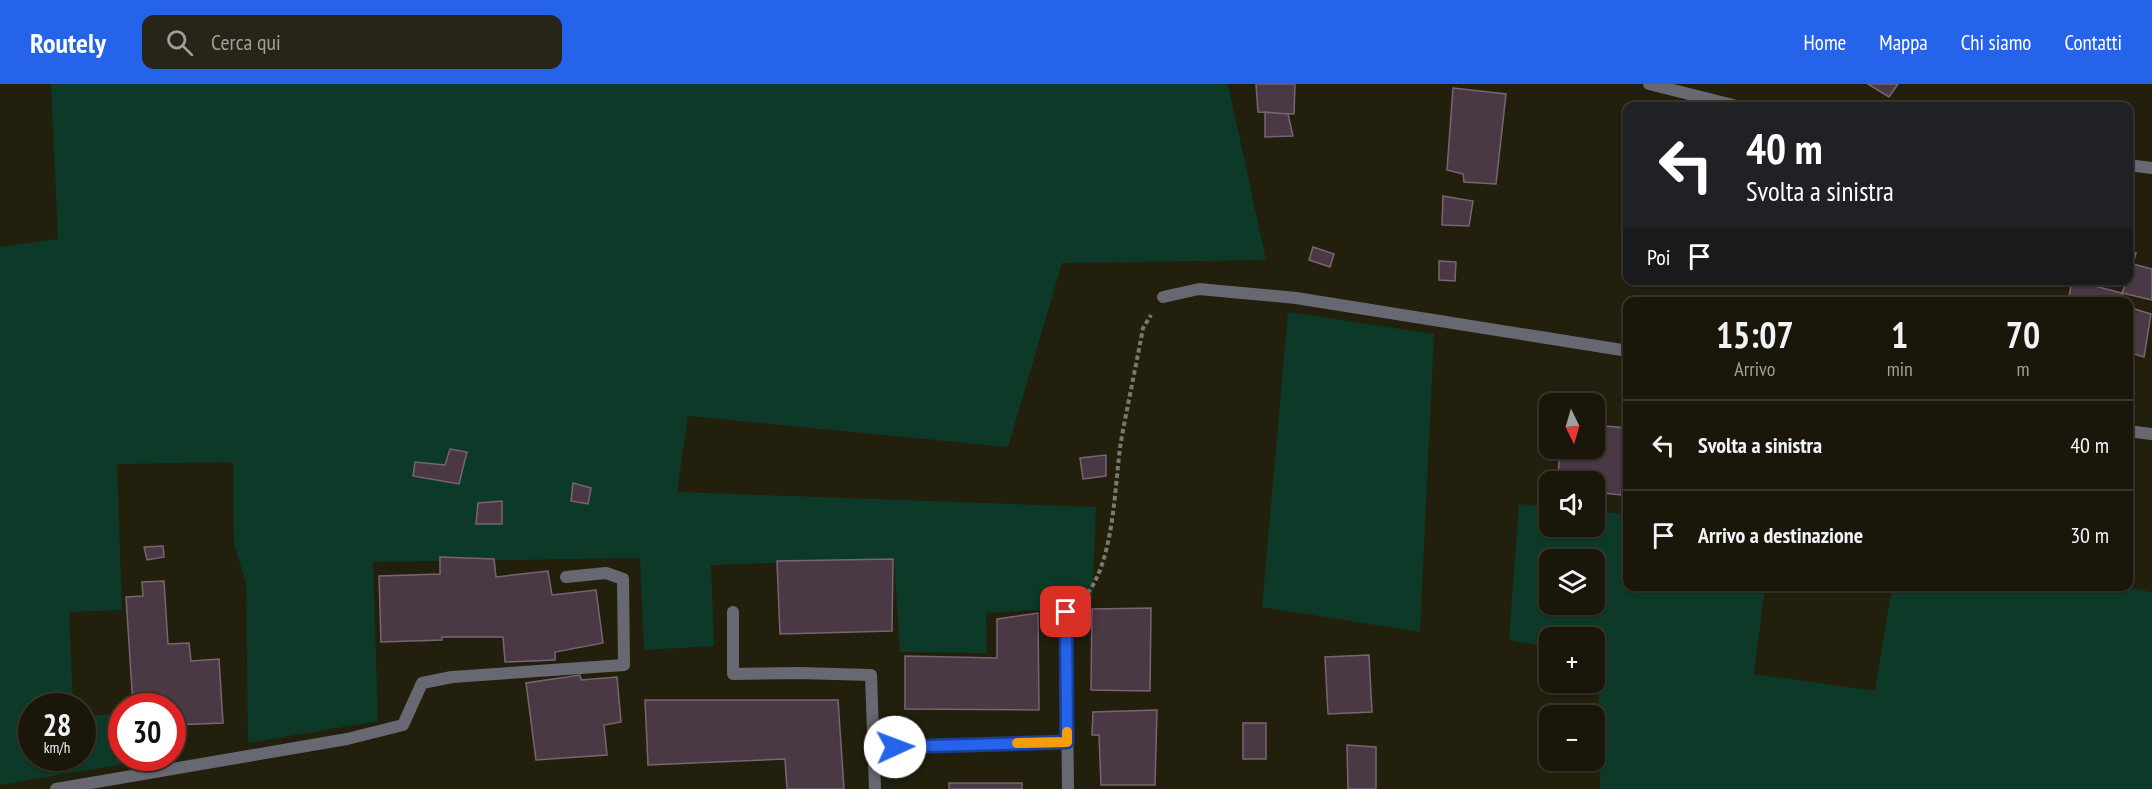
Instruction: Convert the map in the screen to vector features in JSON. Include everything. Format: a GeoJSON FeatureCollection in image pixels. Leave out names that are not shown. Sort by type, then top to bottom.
{"type":"FeatureCollection","features":[{"type":"Feature","properties":{"kind":"street"},"geometry":{"type":"LineString","coordinates":[[1649,84],[1721,102]]}},
{"type":"Feature","properties":{"kind":"street"},"geometry":{"type":"LineString","coordinates":[[2133,166],[2152,168]]}},
{"type":"Feature","properties":{"kind":"street"},"geometry":{"type":"LineString","coordinates":[[1163,297],[1199,289],[1296,298],[1623,350]]}},
{"type":"Feature","properties":{"kind":"street"},"geometry":{"type":"LineString","coordinates":[[2133,432],[2152,434]]}},
{"type":"Feature","properties":{"kind":"street"},"geometry":{"type":"LineString","coordinates":[[56,789],[347,739],[403,725],[422,683],[452,677],[624,665],[623,579],[606,573],[566,577]]}},
{"type":"Feature","properties":{"kind":"street"},"geometry":{"type":"LineString","coordinates":[[734,612],[733,674],[871,675],[875,789]]}},
{"type":"Feature","properties":{"kind":"street"},"geometry":{"type":"LineString","coordinates":[[1066,612],[1068,789]]}},
{"type":"Feature","properties":{"kind":"street"},"geometry":{"type":"LineString","coordinates":[[873,748],[1067,742]]}},
{"type":"Feature","properties":{"kind":"path"},"geometry":{"type":"LineString","coordinates":[[1066,612],[1084,598],[1094,585],[1105,555],[1121,442],[1143,328],[1163,297]]}},
{"type":"Feature","properties":{"kind":"green space"},"geometry":{"type":"Polygon","coordinates":[[[51,84],[1228,84],[1266,260],[1062,263],[1008,447],[688,416],[677,492],[1096,507],[1092,607],[986,613],[987,653],[900,652],[894,559],[711,565],[714,646],[644,650],[640,558],[373,562],[378,721],[248,743],[246,583],[234,544],[233,462],[117,464],[122,610],[69,612],[72,693],[18,693],[18,771],[83,771],[0,785],[0,247],[58,239],[51,84]]]}},
{"type":"Feature","properties":{"kind":"green space"},"geometry":{"type":"Polygon","coordinates":[[[1288,312],[1434,334],[1420,632],[1262,607],[1288,312]]]}},
{"type":"Feature","properties":{"kind":"green space"},"geometry":{"type":"Polygon","coordinates":[[[1623,496],[1623,591],[1764,591],[1754,674],[1875,691],[1891,591],[2133,591],[2133,589],[2152,592],[2152,789],[1600,789],[1600,771],[1605,771],[1605,705],[1599,705],[1599,693],[1605,693],[1605,627],[1539,627],[1539,645],[1509,640],[1519,504],[1539,506],[1539,537],[1605,537],[1605,512],[1621,514],[1623,496]]]}},
{"type":"Feature","properties":{"kind":"green space"},"geometry":{"type":"Polygon","coordinates":[[[96,715],[108,715],[108,767],[96,769],[96,715]]]}},
{"type":"Feature","properties":{"kind":"building"},"geometry":{"type":"Polygon","coordinates":[[[1256,84],[1295,84],[1294,114],[1258,112],[1256,84]]]}},
{"type":"Feature","properties":{"kind":"building"},"geometry":{"type":"Polygon","coordinates":[[[1868,84],[1898,84],[1889,97],[1868,84]]]}},
{"type":"Feature","properties":{"kind":"building"},"geometry":{"type":"Polygon","coordinates":[[[1453,88],[1506,94],[1496,184],[1464,182],[1463,174],[1447,170],[1453,88]]]}},
{"type":"Feature","properties":{"kind":"building"},"geometry":{"type":"Polygon","coordinates":[[[1265,112],[1288,114],[1293,136],[1265,137],[1265,112]]]}},
{"type":"Feature","properties":{"kind":"building"},"geometry":{"type":"Polygon","coordinates":[[[1443,196],[1473,201],[1469,226],[1442,225],[1443,196]]]}},
{"type":"Feature","properties":{"kind":"building"},"geometry":{"type":"Polygon","coordinates":[[[1313,247],[1334,254],[1330,267],[1309,260],[1313,247]]]}},
{"type":"Feature","properties":{"kind":"building"},"geometry":{"type":"Polygon","coordinates":[[[1439,261],[1456,262],[1455,281],[1439,280],[1439,261]]]}},
{"type":"Feature","properties":{"kind":"building"},"geometry":{"type":"Polygon","coordinates":[[[2133,264],[2152,269],[2152,300],[2122,293],[2125,285],[2133,285],[2133,264]]]}},
{"type":"Feature","properties":{"kind":"building"},"geometry":{"type":"Polygon","coordinates":[[[2071,285],[2091,285],[2122,293],[2123,297],[2069,297],[2071,285]]]}},
{"type":"Feature","properties":{"kind":"building"},"geometry":{"type":"Polygon","coordinates":[[[2133,309],[2151,314],[2144,357],[2133,354],[2133,309]]]}},
{"type":"Feature","properties":{"kind":"building"},"geometry":{"type":"Polygon","coordinates":[[[1605,426],[1623,428],[1621,495],[1605,493],[1605,471],[1558,471],[1560,459],[1605,459],[1605,426]]]}},
{"type":"Feature","properties":{"kind":"building"},"geometry":{"type":"Polygon","coordinates":[[[450,449],[467,452],[459,484],[413,476],[415,462],[445,465],[450,449]]]}},
{"type":"Feature","properties":{"kind":"building"},"geometry":{"type":"Polygon","coordinates":[[[1106,455],[1106,476],[1083,479],[1080,458],[1106,455]]]}},
{"type":"Feature","properties":{"kind":"building"},"geometry":{"type":"Polygon","coordinates":[[[573,483],[591,488],[588,504],[571,501],[573,483]]]}},
{"type":"Feature","properties":{"kind":"building"},"geometry":{"type":"Polygon","coordinates":[[[502,501],[502,524],[476,524],[478,503],[502,501]]]}},
{"type":"Feature","properties":{"kind":"building"},"geometry":{"type":"Polygon","coordinates":[[[163,546],[164,557],[147,560],[144,547],[163,546]]]}},
{"type":"Feature","properties":{"kind":"building"},"geometry":{"type":"Polygon","coordinates":[[[440,557],[494,559],[496,577],[548,571],[552,595],[596,590],[603,643],[555,652],[555,660],[505,662],[503,637],[442,637],[442,640],[381,642],[379,576],[440,574],[440,557]]]}},
{"type":"Feature","properties":{"kind":"building"},"geometry":{"type":"Polygon","coordinates":[[[893,559],[892,631],[780,634],[777,561],[893,559]]]}},
{"type":"Feature","properties":{"kind":"building"},"geometry":{"type":"Polygon","coordinates":[[[164,581],[168,644],[189,643],[191,661],[219,659],[223,723],[186,724],[186,693],[132,693],[126,597],[143,596],[142,582],[164,581]]]}},
{"type":"Feature","properties":{"kind":"building"},"geometry":{"type":"Polygon","coordinates":[[[1151,608],[1150,691],[1091,690],[1092,609],[1151,608]]]}},
{"type":"Feature","properties":{"kind":"building"},"geometry":{"type":"Polygon","coordinates":[[[1038,613],[1039,710],[905,709],[905,656],[997,658],[997,619],[1038,613]]]}},
{"type":"Feature","properties":{"kind":"building"},"geometry":{"type":"Polygon","coordinates":[[[1369,655],[1372,712],[1328,714],[1325,657],[1369,655]]]}},
{"type":"Feature","properties":{"kind":"building"},"geometry":{"type":"Polygon","coordinates":[[[580,675],[581,680],[617,677],[621,722],[604,725],[607,755],[536,760],[526,683],[580,675]]]}},
{"type":"Feature","properties":{"kind":"building"},"geometry":{"type":"Polygon","coordinates":[[[645,700],[838,700],[844,789],[787,789],[785,759],[648,765],[645,700]]]}},
{"type":"Feature","properties":{"kind":"building"},"geometry":{"type":"Polygon","coordinates":[[[1157,710],[1155,785],[1101,785],[1099,735],[1092,735],[1093,712],[1157,710]]]}},
{"type":"Feature","properties":{"kind":"building"},"geometry":{"type":"Polygon","coordinates":[[[1243,723],[1266,723],[1266,759],[1243,759],[1243,723]]]}},
{"type":"Feature","properties":{"kind":"building"},"geometry":{"type":"Polygon","coordinates":[[[1347,745],[1376,747],[1376,789],[1348,789],[1347,745]]]}},
{"type":"Feature","properties":{"kind":"building"},"geometry":{"type":"Polygon","coordinates":[[[949,783],[1022,783],[1022,789],[949,789],[949,783]]]}},
{"type":"Feature","properties":{"kind":"slow traffic"},"geometry":{"type":"LineString","coordinates":[[1017,743],[1067,742],[1067,732]]}},
{"type":"Feature","properties":{"kind":"route"},"geometry":{"type":"LineString","coordinates":[[895,747],[1067,742],[1066,612]]}}]}
